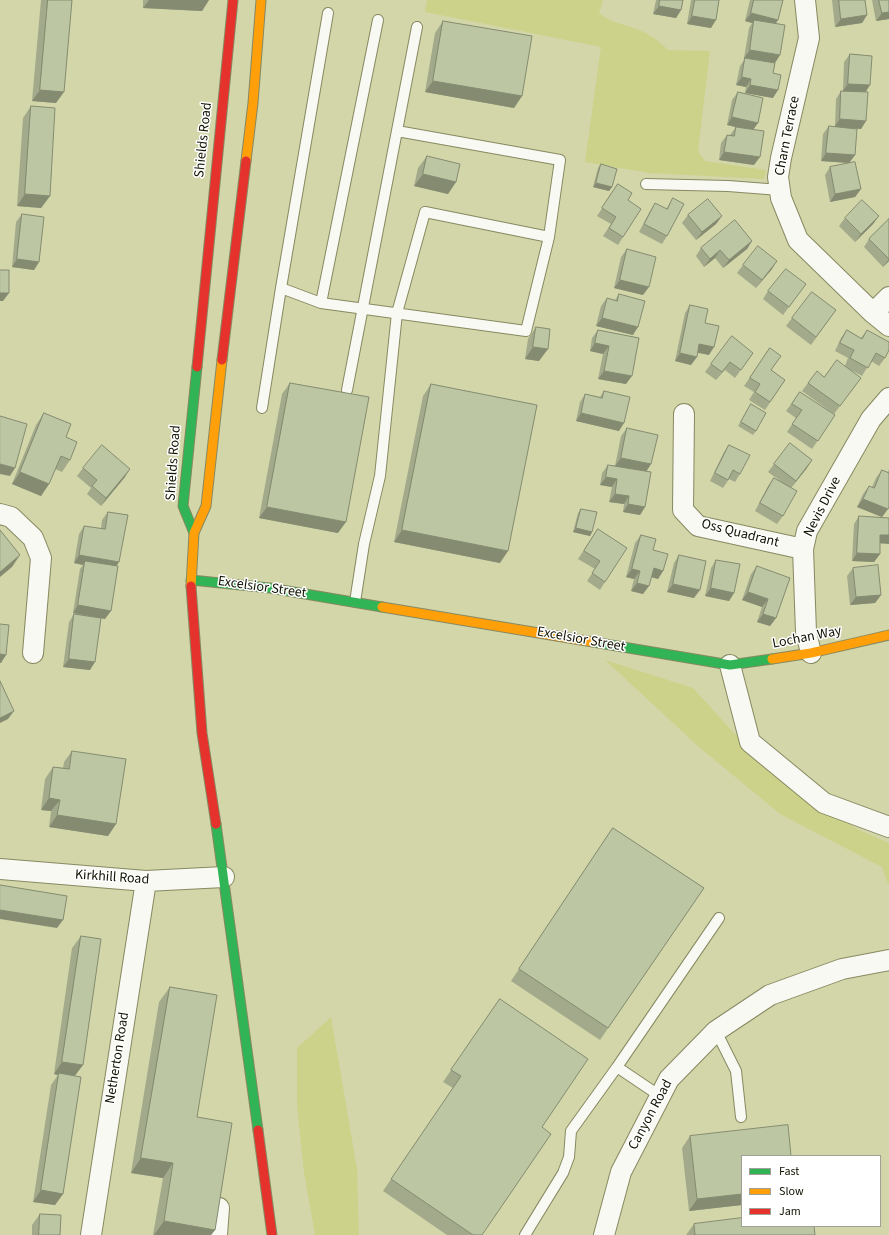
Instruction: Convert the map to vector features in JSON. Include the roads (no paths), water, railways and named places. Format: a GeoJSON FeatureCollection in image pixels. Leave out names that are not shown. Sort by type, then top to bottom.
{"type":"FeatureCollection","features":[{"type":"Feature","properties":{"kind":"main road","name":"Shields Road"},"geometry":{"type":"LineString","coordinates":[[194,533],[183,506],[233,0]]}},
{"type":"Feature","properties":{"kind":"main road"},"geometry":{"type":"LineString","coordinates":[[261,0],[253,103],[215,418],[206,506],[194,533],[192,580],[202,733],[224,877],[272,1235]]}},
{"type":"Feature","properties":{"kind":"main road","name":"Excelsior Street"},"geometry":{"type":"LineString","coordinates":[[192,580],[270,588],[730,665]]}},
{"type":"Feature","properties":{"kind":"main road","name":"Lochan Way"},"geometry":{"type":"LineString","coordinates":[[730,665],[811,653],[889,635]]}},
{"type":"Feature","properties":{"kind":"street","name":"Charn Terrace"},"geometry":{"type":"LineString","coordinates":[[805,0],[809,38],[781,158],[778,177],[781,198],[798,240],[873,313],[889,326]]}},
{"type":"Feature","properties":{"kind":"street"},"geometry":{"type":"LineString","coordinates":[[873,313],[889,297]]}},
{"type":"Feature","properties":{"kind":"street","name":"Nevis Drive"},"geometry":{"type":"LineString","coordinates":[[811,653],[806,632],[803,549],[807,531],[871,419],[889,398]]}},
{"type":"Feature","properties":{"kind":"street","name":"Oss Quadrant"},"geometry":{"type":"LineString","coordinates":[[684,414],[683,510],[698,526],[803,549]]}},
{"type":"Feature","properties":{"kind":"street"},"geometry":{"type":"LineString","coordinates":[[0,514],[11,517],[33,538],[41,558],[33,653]]}},
{"type":"Feature","properties":{"kind":"street"},"geometry":{"type":"LineString","coordinates":[[730,665],[750,742],[824,803],[889,827]]}},
{"type":"Feature","properties":{"kind":"street","name":"Kirkhill Road"},"geometry":{"type":"LineString","coordinates":[[0,869],[146,881],[224,877]]}},
{"type":"Feature","properties":{"kind":"street","name":"Netherton Road"},"geometry":{"type":"LineString","coordinates":[[90,1235],[146,881]]}},
{"type":"Feature","properties":{"kind":"street","name":"Canyon Road"},"geometry":{"type":"LineString","coordinates":[[604,1235],[621,1172],[669,1079],[716,1031],[770,995],[842,969],[889,960]]}},
{"type":"Feature","properties":{"kind":"street"},"geometry":{"type":"LineString","coordinates":[[217,1235],[219,1208]]}},
{"type":"Feature","properties":{"kind":"lane"},"geometry":{"type":"LineString","coordinates":[[262,408],[328,13]]}},
{"type":"Feature","properties":{"kind":"lane"},"geometry":{"type":"LineString","coordinates":[[321,303],[378,20]]}},
{"type":"Feature","properties":{"kind":"lane"},"geometry":{"type":"LineString","coordinates":[[347,390],[417,27]]}},
{"type":"Feature","properties":{"kind":"lane"},"geometry":{"type":"LineString","coordinates":[[281,288],[321,303],[526,331],[549,237],[560,160],[397,131]]}},
{"type":"Feature","properties":{"kind":"lane"},"geometry":{"type":"LineString","coordinates":[[646,184],[728,186],[780,190]]}},
{"type":"Feature","properties":{"kind":"lane"},"geometry":{"type":"LineString","coordinates":[[355,602],[364,544],[380,476],[397,313],[425,212],[549,237]]}},
{"type":"Feature","properties":{"kind":"lane"},"geometry":{"type":"LineString","coordinates":[[525,1235],[563,1173],[569,1157],[571,1131],[617,1067],[719,918]]}},
{"type":"Feature","properties":{"kind":"lane"},"geometry":{"type":"LineString","coordinates":[[716,1031],[736,1071],[742,1117]]}},
{"type":"Feature","properties":{"kind":"lane"},"geometry":{"type":"LineString","coordinates":[[617,1067],[660,1096]]}}]}
